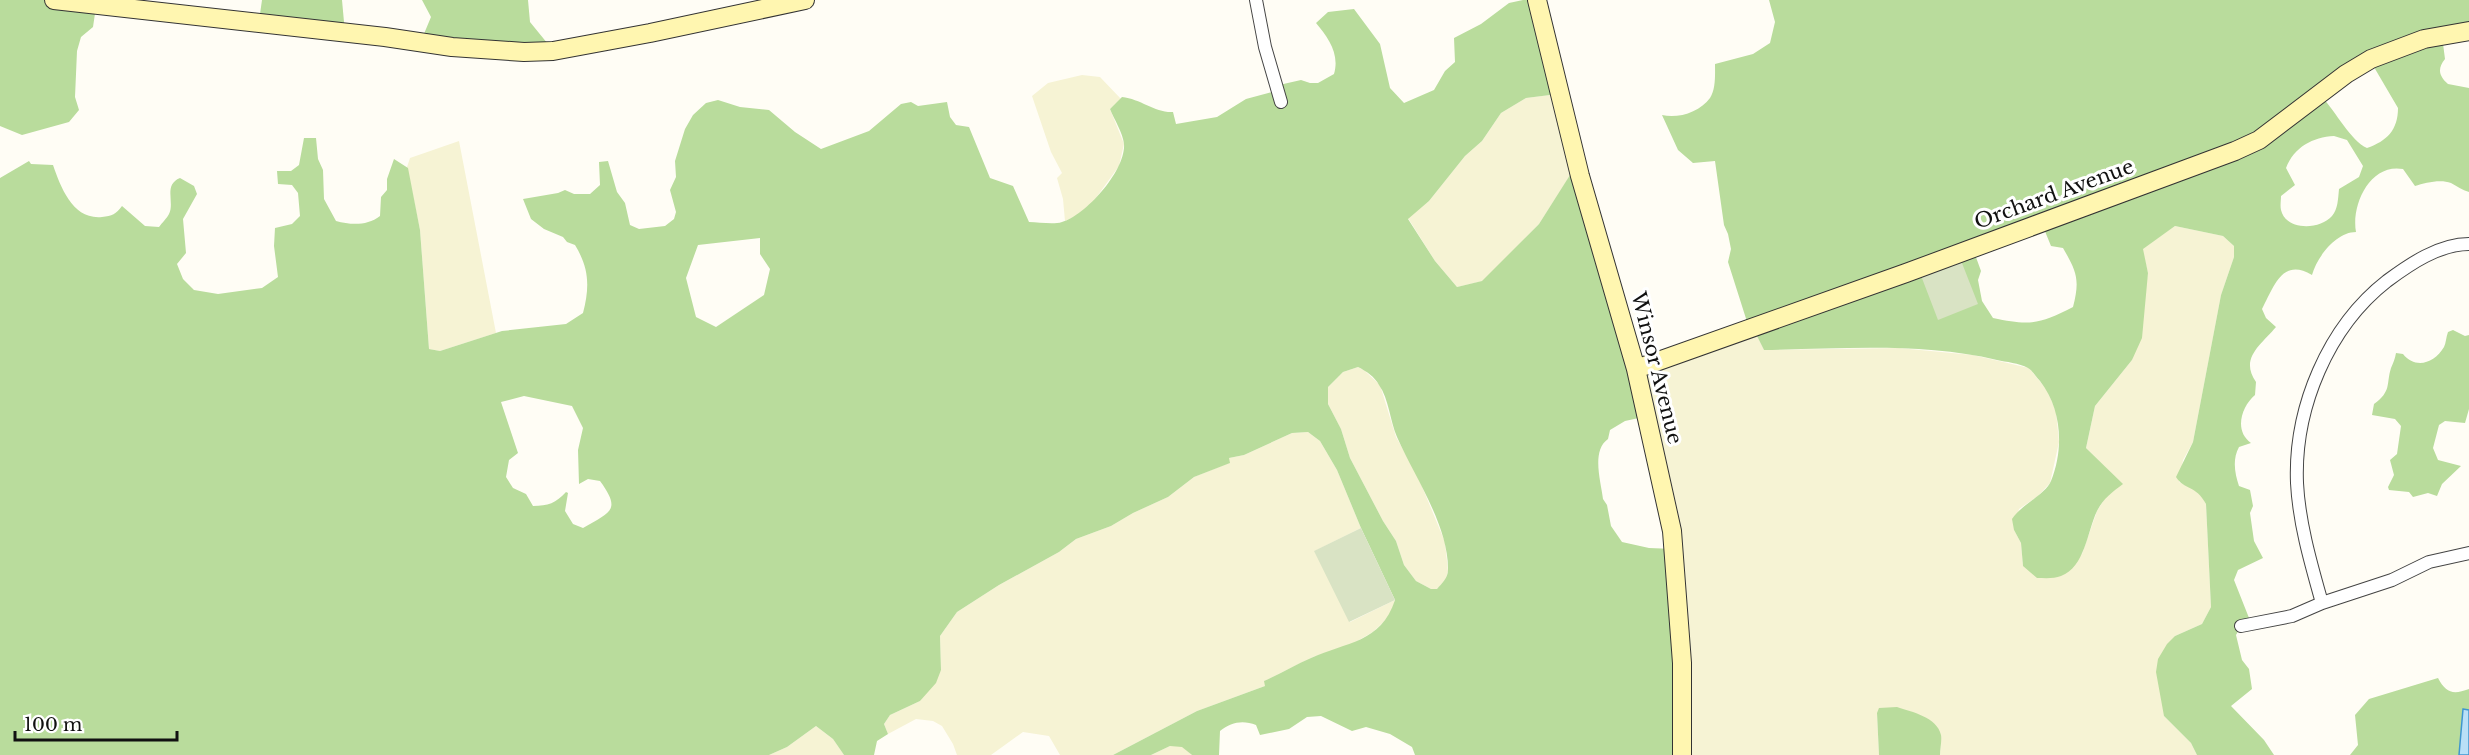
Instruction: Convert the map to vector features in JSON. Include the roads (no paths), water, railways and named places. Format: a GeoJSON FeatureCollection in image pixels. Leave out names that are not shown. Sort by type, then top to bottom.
{"type":"FeatureCollection","features":[{"type":"Feature","properties":{"kind":"street"},"geometry":{"type":"LineString","coordinates":[[54,0],[385,37],[453,47],[524,52],[553,51],[805,0]]}},
{"type":"Feature","properties":{"kind":"street"},"geometry":{"type":"LineString","coordinates":[[1256,0],[1265,46],[1281,102]]}},
{"type":"Feature","properties":{"kind":"street","name":"Winsor Avenue"},"geometry":{"type":"LineString","coordinates":[[1538,0],[1580,176],[1636,369],[1672,531],[1682,663],[1682,755]]}},
{"type":"Feature","properties":{"kind":"street","name":"Orchard Avenue"},"geometry":{"type":"LineString","coordinates":[[1636,369],[1906,273],[2235,151],[2259,140],[2346,74],[2371,59],[2424,39],[2469,31]]}},
{"type":"Feature","properties":{"kind":"street"},"geometry":{"type":"LineString","coordinates":[[2322,603],[2301,521],[2297,482],[2299,445],[2304,415],[2316,378],[2332,345],[2351,315],[2378,288],[2407,266],[2440,250],[2458,244],[2469,244]]}},
{"type":"Feature","properties":{"kind":"street"},"geometry":{"type":"LineString","coordinates":[[2241,626],[2292,616],[2322,603],[2392,580],[2429,562],[2469,553]]}},
{"type":"Feature","properties":{"kind":"water"},"geometry":{"type":"Polygon","coordinates":[[[2463,709],[2469,710],[2469,755],[2459,755],[2463,709]]]}}]}
